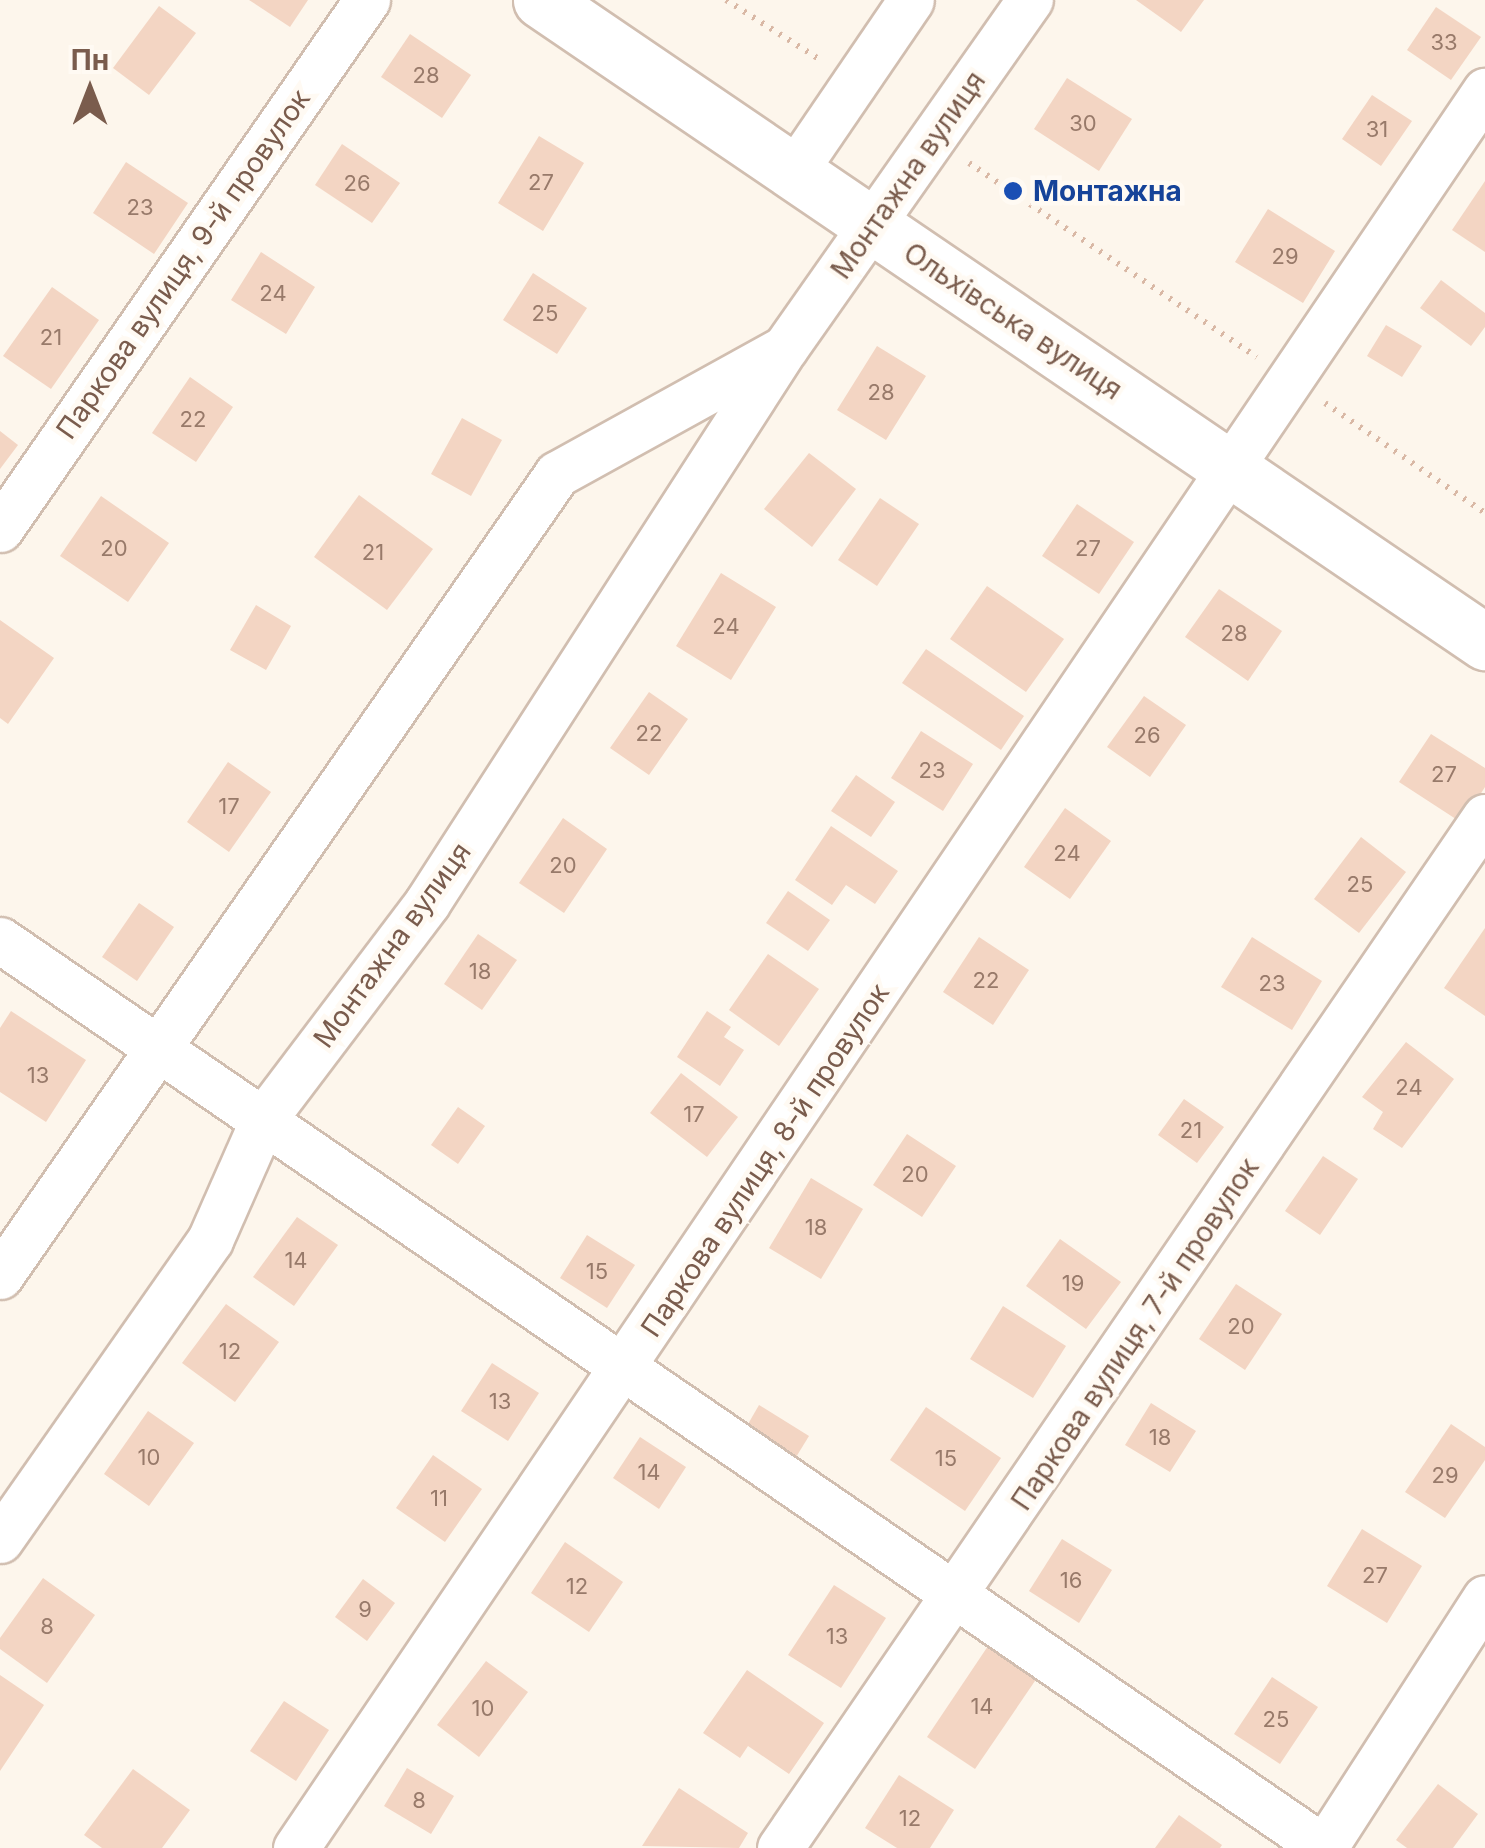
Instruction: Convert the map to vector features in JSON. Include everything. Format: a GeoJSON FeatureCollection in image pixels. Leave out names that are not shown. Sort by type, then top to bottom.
{"type":"FeatureCollection","features":[{"type":"Feature","properties":{"kind":"street","name":"Паркова вулиця, 9-й провулок"},"geometry":{"type":"LineString","coordinates":[[0,528],[366,0]]}},
{"type":"Feature","properties":{"kind":"street","name":"Ольхівська вулиця"},"geometry":{"type":"LineString","coordinates":[[541,0],[1485,642]]}},
{"type":"Feature","properties":{"kind":"street"},"geometry":{"type":"LineString","coordinates":[[793,173],[912,0]]}},
{"type":"Feature","properties":{"kind":"street","name":"Монтажна вулиця"},"geometry":{"type":"LineString","coordinates":[[0,1540],[210,1240],[263,1120],[427,903],[785,348],[936,140],[1030,0]]}},
{"type":"Feature","properties":{"kind":"street","name":"Паркова вулиця, 8-й провулок"},"geometry":{"type":"LineString","coordinates":[[296,1848],[1294,382],[1485,91]]}},
{"type":"Feature","properties":{"kind":"street","name":"Монтажна вулиця"},"geometry":{"type":"LineString","coordinates":[[0,1276],[154,1046],[557,474],[785,348]]}},
{"type":"Feature","properties":{"kind":"street","name":"Паркова вулиця, 7-й провулок"},"geometry":{"type":"LineString","coordinates":[[780,1848],[958,1596],[1485,817]]}},
{"type":"Feature","properties":{"kind":"street"},"geometry":{"type":"LineString","coordinates":[[0,940],[1324,1848],[1485,1598]]}},
{"type":"Feature","properties":{"kind":"path"},"geometry":{"type":"LineString","coordinates":[[726,0],[856,82]]}},
{"type":"Feature","properties":{"kind":"path"},"geometry":{"type":"LineString","coordinates":[[936,140],[1485,513]]}},
{"type":"Feature","properties":{"kind":"building"},"geometry":{"type":"Polygon","coordinates":[[[249,0],[308,0],[290,27],[249,0]]]}},
{"type":"Feature","properties":{"kind":"building"},"geometry":{"type":"Polygon","coordinates":[[[1136,0],[1204,0],[1181,32],[1136,0]]]}},
{"type":"Feature","properties":{"kind":"building"},"geometry":{"type":"Polygon","coordinates":[[[159,6],[196,33],[149,95],[113,68],[159,6]]]}},
{"type":"Feature","properties":{"kind":"building"},"geometry":{"type":"Polygon","coordinates":[[[1436,7],[1481,37],[1451,80],[1407,50],[1436,7]]]}},
{"type":"Feature","properties":{"kind":"building"},"geometry":{"type":"Polygon","coordinates":[[[410,34],[471,75],[442,118],[381,77],[410,34]]]}},
{"type":"Feature","properties":{"kind":"building"},"geometry":{"type":"Polygon","coordinates":[[[1067,78],[1132,119],[1099,171],[1034,129],[1067,78]]]}},
{"type":"Feature","properties":{"kind":"building"},"geometry":{"type":"Polygon","coordinates":[[[1372,95],[1412,121],[1381,166],[1342,139],[1372,95]]]}},
{"type":"Feature","properties":{"kind":"building"},"geometry":{"type":"Polygon","coordinates":[[[539,136],[584,163],[543,231],[498,203],[539,136]]]}},
{"type":"Feature","properties":{"kind":"building"},"geometry":{"type":"Polygon","coordinates":[[[342,144],[400,183],[372,223],[315,185],[342,144]]]}},
{"type":"Feature","properties":{"kind":"building"},"geometry":{"type":"Polygon","coordinates":[[[126,162],[188,203],[154,254],[93,213],[126,162]]]}},
{"type":"Feature","properties":{"kind":"building"},"geometry":{"type":"Polygon","coordinates":[[[1485,181],[1485,252],[1452,230],[1485,181]]]}},
{"type":"Feature","properties":{"kind":"building"},"geometry":{"type":"Polygon","coordinates":[[[1268,209],[1335,251],[1303,303],[1235,262],[1268,209]]]}},
{"type":"Feature","properties":{"kind":"building"},"geometry":{"type":"Polygon","coordinates":[[[261,252],[315,287],[286,334],[231,300],[261,252]]]}},
{"type":"Feature","properties":{"kind":"building"},"geometry":{"type":"Polygon","coordinates":[[[533,273],[587,308],[557,354],[503,320],[533,273]]]}},
{"type":"Feature","properties":{"kind":"building"},"geometry":{"type":"Polygon","coordinates":[[[1441,280],[1485,313],[1485,327],[1471,346],[1420,308],[1441,280]]]}},
{"type":"Feature","properties":{"kind":"building"},"geometry":{"type":"Polygon","coordinates":[[[52,287],[99,320],[51,389],[3,356],[52,287]]]}},
{"type":"Feature","properties":{"kind":"building"},"geometry":{"type":"Polygon","coordinates":[[[1386,325],[1422,346],[1402,377],[1367,356],[1386,325]]]}},
{"type":"Feature","properties":{"kind":"building"},"geometry":{"type":"Polygon","coordinates":[[[877,346],[926,376],[886,440],[837,410],[877,346]]]}},
{"type":"Feature","properties":{"kind":"building"},"geometry":{"type":"Polygon","coordinates":[[[190,377],[233,407],[196,462],[152,433],[190,377]]]}},
{"type":"Feature","properties":{"kind":"building"},"geometry":{"type":"Polygon","coordinates":[[[462,418],[502,440],[471,496],[431,474],[462,418]]]}},
{"type":"Feature","properties":{"kind":"building"},"geometry":{"type":"Polygon","coordinates":[[[0,431],[18,445],[0,469],[0,431]]]}},
{"type":"Feature","properties":{"kind":"building"},"geometry":{"type":"Polygon","coordinates":[[[809,453],[856,489],[812,547],[764,509],[809,453]]]}},
{"type":"Feature","properties":{"kind":"building"},"geometry":{"type":"Polygon","coordinates":[[[359,495],[433,549],[387,610],[314,557],[359,495]]]}},
{"type":"Feature","properties":{"kind":"building"},"geometry":{"type":"Polygon","coordinates":[[[101,496],[169,543],[128,602],[60,556],[101,496]]]}},
{"type":"Feature","properties":{"kind":"building"},"geometry":{"type":"Polygon","coordinates":[[[880,498],[919,524],[877,586],[838,560],[880,498]]]}},
{"type":"Feature","properties":{"kind":"building"},"geometry":{"type":"Polygon","coordinates":[[[1077,504],[1134,542],[1099,594],[1042,556],[1077,504]]]}},
{"type":"Feature","properties":{"kind":"building"},"geometry":{"type":"Polygon","coordinates":[[[721,573],[776,607],[731,680],[676,646],[721,573]]]}},
{"type":"Feature","properties":{"kind":"building"},"geometry":{"type":"Polygon","coordinates":[[[987,586],[1064,639],[1026,692],[950,639],[987,586]]]}},
{"type":"Feature","properties":{"kind":"building"},"geometry":{"type":"Polygon","coordinates":[[[1219,589],[1282,631],[1248,681],[1185,637],[1219,589]]]}},
{"type":"Feature","properties":{"kind":"building"},"geometry":{"type":"Polygon","coordinates":[[[256,605],[291,626],[266,670],[230,650],[256,605]]]}},
{"type":"Feature","properties":{"kind":"building"},"geometry":{"type":"Polygon","coordinates":[[[0,620],[54,658],[8,724],[0,718],[0,620]]]}},
{"type":"Feature","properties":{"kind":"building"},"geometry":{"type":"Polygon","coordinates":[[[926,649],[1024,716],[1001,750],[902,683],[926,649]]]}},
{"type":"Feature","properties":{"kind":"building"},"geometry":{"type":"Polygon","coordinates":[[[649,692],[688,719],[649,775],[610,748],[649,692]]]}},
{"type":"Feature","properties":{"kind":"building"},"geometry":{"type":"Polygon","coordinates":[[[1144,696],[1186,725],[1150,777],[1107,747],[1144,696]]]}},
{"type":"Feature","properties":{"kind":"building"},"geometry":{"type":"Polygon","coordinates":[[[921,731],[973,764],[943,811],[891,778],[921,731]]]}},
{"type":"Feature","properties":{"kind":"building"},"geometry":{"type":"Polygon","coordinates":[[[1431,734],[1485,768],[1485,787],[1462,823],[1399,782],[1431,734]]]}},
{"type":"Feature","properties":{"kind":"building"},"geometry":{"type":"Polygon","coordinates":[[[228,762],[271,792],[229,852],[187,822],[228,762]]]}},
{"type":"Feature","properties":{"kind":"building"},"geometry":{"type":"Polygon","coordinates":[[[856,775],[895,802],[871,837],[831,811],[856,775]]]}},
{"type":"Feature","properties":{"kind":"building"},"geometry":{"type":"Polygon","coordinates":[[[1065,808],[1111,841],[1070,899],[1024,867],[1065,808]]]}},
{"type":"Feature","properties":{"kind":"building"},"geometry":{"type":"Polygon","coordinates":[[[563,818],[607,849],[564,913],[519,883],[563,818]]]}},
{"type":"Feature","properties":{"kind":"building"},"geometry":{"type":"Polygon","coordinates":[[[831,826],[898,871],[875,904],[846,885],[832,905],[795,880],[831,826]]]}},
{"type":"Feature","properties":{"kind":"building"},"geometry":{"type":"Polygon","coordinates":[[[1361,837],[1406,872],[1359,933],[1314,899],[1361,837]]]}},
{"type":"Feature","properties":{"kind":"building"},"geometry":{"type":"Polygon","coordinates":[[[788,891],[830,920],[808,951],[766,923],[788,891]]]}},
{"type":"Feature","properties":{"kind":"building"},"geometry":{"type":"Polygon","coordinates":[[[139,903],[174,927],[137,981],[102,957],[139,903]]]}},
{"type":"Feature","properties":{"kind":"building"},"geometry":{"type":"Polygon","coordinates":[[[1485,928],[1485,1016],[1444,988],[1485,928]]]}},
{"type":"Feature","properties":{"kind":"building"},"geometry":{"type":"Polygon","coordinates":[[[478,934],[517,960],[482,1010],[444,984],[478,934]]]}},
{"type":"Feature","properties":{"kind":"building"},"geometry":{"type":"Polygon","coordinates":[[[979,937],[1029,970],[993,1025],[943,992],[979,937]]]}},
{"type":"Feature","properties":{"kind":"building"},"geometry":{"type":"Polygon","coordinates":[[[1252,937],[1322,981],[1292,1030],[1221,987],[1252,937]]]}},
{"type":"Feature","properties":{"kind":"building"},"geometry":{"type":"Polygon","coordinates":[[[768,954],[819,989],[779,1046],[729,1010],[768,954]]]}},
{"type":"Feature","properties":{"kind":"building"},"geometry":{"type":"Polygon","coordinates":[[[11,1011],[86,1060],[46,1122],[0,1092],[0,1028],[11,1011]]]}},
{"type":"Feature","properties":{"kind":"building"},"geometry":{"type":"Polygon","coordinates":[[[707,1011],[731,1027],[724,1037],[744,1050],[720,1086],[677,1057],[707,1011]]]}},
{"type":"Feature","properties":{"kind":"building"},"geometry":{"type":"Polygon","coordinates":[[[1406,1042],[1454,1079],[1402,1148],[1373,1129],[1383,1112],[1362,1097],[1406,1042]]]}},
{"type":"Feature","properties":{"kind":"building"},"geometry":{"type":"Polygon","coordinates":[[[681,1073],[738,1117],[707,1157],[650,1113],[681,1073]]]}},
{"type":"Feature","properties":{"kind":"building"},"geometry":{"type":"Polygon","coordinates":[[[1184,1099],[1224,1127],[1197,1163],[1158,1135],[1184,1099]]]}},
{"type":"Feature","properties":{"kind":"building"},"geometry":{"type":"Polygon","coordinates":[[[458,1107],[485,1126],[458,1164],[431,1145],[458,1107]]]}},
{"type":"Feature","properties":{"kind":"building"},"geometry":{"type":"Polygon","coordinates":[[[907,1134],[956,1166],[922,1217],[873,1185],[907,1134]]]}},
{"type":"Feature","properties":{"kind":"building"},"geometry":{"type":"Polygon","coordinates":[[[1323,1156],[1358,1179],[1320,1235],[1285,1211],[1323,1156]]]}},
{"type":"Feature","properties":{"kind":"building"},"geometry":{"type":"Polygon","coordinates":[[[811,1178],[863,1209],[821,1279],[769,1248],[811,1178]]]}},
{"type":"Feature","properties":{"kind":"building"},"geometry":{"type":"Polygon","coordinates":[[[297,1217],[338,1245],[294,1306],[253,1277],[297,1217]]]}},
{"type":"Feature","properties":{"kind":"building"},"geometry":{"type":"Polygon","coordinates":[[[587,1235],[635,1265],[607,1308],[560,1278],[587,1235]]]}},
{"type":"Feature","properties":{"kind":"building"},"geometry":{"type":"Polygon","coordinates":[[[1060,1239],[1121,1282],[1086,1329],[1026,1286],[1060,1239]]]}},
{"type":"Feature","properties":{"kind":"building"},"geometry":{"type":"Polygon","coordinates":[[[1236,1284],[1282,1314],[1245,1370],[1199,1339],[1236,1284]]]}},
{"type":"Feature","properties":{"kind":"building"},"geometry":{"type":"Polygon","coordinates":[[[226,1304],[279,1342],[235,1402],[182,1363],[226,1304]]]}},
{"type":"Feature","properties":{"kind":"building"},"geometry":{"type":"Polygon","coordinates":[[[1003,1306],[1066,1346],[1033,1398],[970,1359],[1003,1306]]]}},
{"type":"Feature","properties":{"kind":"building"},"geometry":{"type":"Polygon","coordinates":[[[492,1363],[539,1393],[508,1441],[461,1411],[492,1363]]]}},
{"type":"Feature","properties":{"kind":"building"},"geometry":{"type":"Polygon","coordinates":[[[1151,1403],[1196,1431],[1170,1472],[1125,1445],[1151,1403]]]}},
{"type":"Feature","properties":{"kind":"building"},"geometry":{"type":"Polygon","coordinates":[[[759,1405],[809,1436],[793,1462],[744,1431],[759,1405]]]}},
{"type":"Feature","properties":{"kind":"building"},"geometry":{"type":"Polygon","coordinates":[[[926,1407],[1001,1458],[965,1511],[890,1460],[926,1407]]]}},
{"type":"Feature","properties":{"kind":"building"},"geometry":{"type":"Polygon","coordinates":[[[148,1411],[194,1443],[149,1506],[104,1474],[148,1411]]]}},
{"type":"Feature","properties":{"kind":"building"},"geometry":{"type":"Polygon","coordinates":[[[1451,1424],[1485,1447],[1485,1460],[1445,1518],[1405,1492],[1451,1424]]]}},
{"type":"Feature","properties":{"kind":"building"},"geometry":{"type":"Polygon","coordinates":[[[640,1437],[686,1467],[659,1509],[613,1478],[640,1437]]]}},
{"type":"Feature","properties":{"kind":"building"},"geometry":{"type":"Polygon","coordinates":[[[433,1455],[482,1489],[445,1542],[396,1508],[433,1455]]]}},
{"type":"Feature","properties":{"kind":"building"},"geometry":{"type":"Polygon","coordinates":[[[1362,1529],[1422,1566],[1387,1623],[1327,1586],[1362,1529]]]}},
{"type":"Feature","properties":{"kind":"building"},"geometry":{"type":"Polygon","coordinates":[[[1062,1539],[1112,1570],[1079,1623],[1029,1591],[1062,1539]]]}},
{"type":"Feature","properties":{"kind":"building"},"geometry":{"type":"Polygon","coordinates":[[[565,1542],[623,1582],[589,1632],[531,1593],[565,1542]]]}},
{"type":"Feature","properties":{"kind":"building"},"geometry":{"type":"Polygon","coordinates":[[[43,1578],[95,1615],[47,1683],[0,1649],[0,1638],[43,1578]]]}},
{"type":"Feature","properties":{"kind":"building"},"geometry":{"type":"Polygon","coordinates":[[[363,1579],[395,1603],[367,1641],[335,1617],[363,1579]]]}},
{"type":"Feature","properties":{"kind":"building"},"geometry":{"type":"Polygon","coordinates":[[[834,1585],[886,1618],[841,1688],[788,1655],[834,1585]]]}},
{"type":"Feature","properties":{"kind":"building"},"geometry":{"type":"Polygon","coordinates":[[[988,1646],[1037,1678],[975,1769],[927,1737],[988,1646]]]}},
{"type":"Feature","properties":{"kind":"building"},"geometry":{"type":"Polygon","coordinates":[[[486,1661],[528,1692],[479,1757],[437,1725],[486,1661]]]}},
{"type":"Feature","properties":{"kind":"building"},"geometry":{"type":"Polygon","coordinates":[[[747,1670],[824,1723],[789,1774],[748,1746],[740,1758],[703,1733],[747,1670]]]}},
{"type":"Feature","properties":{"kind":"building"},"geometry":{"type":"Polygon","coordinates":[[[0,1675],[44,1705],[0,1771],[0,1675]]]}},
{"type":"Feature","properties":{"kind":"building"},"geometry":{"type":"Polygon","coordinates":[[[1272,1677],[1318,1707],[1280,1764],[1234,1734],[1272,1677]]]}},
{"type":"Feature","properties":{"kind":"building"},"geometry":{"type":"Polygon","coordinates":[[[284,1701],[329,1730],[296,1781],[250,1751],[284,1701]]]}},
{"type":"Feature","properties":{"kind":"building"},"geometry":{"type":"Polygon","coordinates":[[[407,1768],[454,1796],[431,1834],[384,1806],[407,1768]]]}},
{"type":"Feature","properties":{"kind":"building"},"geometry":{"type":"Polygon","coordinates":[[[133,1769],[190,1810],[162,1848],[102,1848],[84,1835],[133,1769]]]}},
{"type":"Feature","properties":{"kind":"building"},"geometry":{"type":"Polygon","coordinates":[[[899,1775],[954,1810],[930,1848],[897,1848],[865,1828],[899,1775]]]}},
{"type":"Feature","properties":{"kind":"building"},"geometry":{"type":"Polygon","coordinates":[[[1438,1784],[1478,1814],[1453,1848],[1407,1848],[1396,1840],[1438,1784]]]}},
{"type":"Feature","properties":{"kind":"building"},"geometry":{"type":"Polygon","coordinates":[[[679,1788],[748,1833],[739,1848],[642,1846],[679,1788]]]}},
{"type":"Feature","properties":{"kind":"building"},"geometry":{"type":"Polygon","coordinates":[[[1179,1815],[1222,1845],[1220,1848],[1155,1848],[1179,1815]]]}},
{"type":"Feature","properties":{"kind":"place","name":"Монтажна"},"geometry":{"type":"Point","coordinates":[1013,191]}}]}
